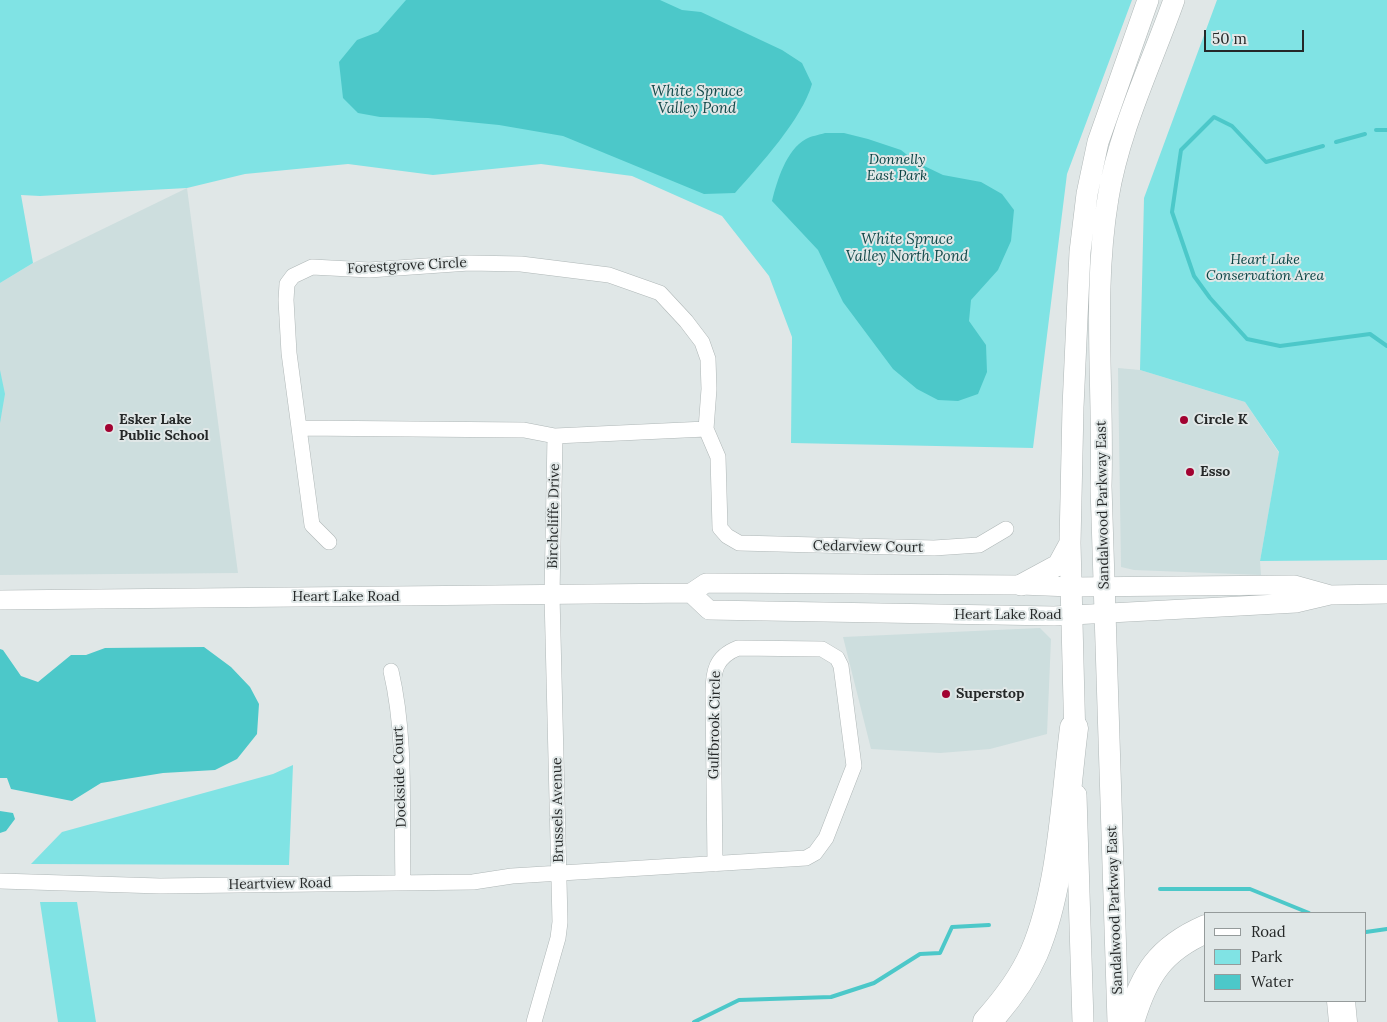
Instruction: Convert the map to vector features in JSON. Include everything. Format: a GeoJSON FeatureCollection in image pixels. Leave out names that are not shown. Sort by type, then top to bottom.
{"type":"FeatureCollection","features":[{"type":"Feature","properties":{"kind":"highway"},"geometry":{"type":"LineString","coordinates":[[987,1022],[1017,983],[1033,955],[1044,927],[1053,890],[1074,728]]}},
{"type":"Feature","properties":{"kind":"highway"},"geometry":{"type":"LineString","coordinates":[[1130,1022],[1135,1002],[1158,962],[1168,950],[1204,930]]}},
{"type":"Feature","properties":{"kind":"highway"},"geometry":{"type":"LineString","coordinates":[[1341,1002],[1343,1022]]}},
{"type":"Feature","properties":{"kind":"main road","name":"Sandalwood Parkway East"},"geometry":{"type":"LineString","coordinates":[[1083,1022],[1070,543],[1073,407],[1080,252],[1087,194],[1098,142],[1148,0]]}},
{"type":"Feature","properties":{"kind":"main road","name":"Sandalwood Parkway East"},"geometry":{"type":"LineString","coordinates":[[1118,1022],[1101,486],[1102,431],[1099,276],[1108,197],[1122,143],[1174,0]]}},
{"type":"Feature","properties":{"kind":"main road"},"geometry":{"type":"LineString","coordinates":[[1073,407],[1102,431]]}},
{"type":"Feature","properties":{"kind":"main road"},"geometry":{"type":"LineString","coordinates":[[1021,585],[1058,565],[1070,543]]}},
{"type":"Feature","properties":{"kind":"street","name":"Forestgrove Circle"},"geometry":{"type":"LineString","coordinates":[[328,542],[312,525],[289,353],[287,284],[293,276],[312,267],[369,270],[469,263],[521,264],[609,275],[660,293],[681,315],[702,342],[708,359],[709,389],[706,428],[718,457],[720,528],[727,536]]}},
{"type":"Feature","properties":{"kind":"street"},"geometry":{"type":"LineString","coordinates":[[299,428],[524,430],[556,436],[706,428]]}},
{"type":"Feature","properties":{"kind":"street","name":"Birchcliffe Drive"},"geometry":{"type":"LineString","coordinates":[[552,595],[556,436]]}},
{"type":"Feature","properties":{"kind":"street","name":"Cedarview Court"},"geometry":{"type":"LineString","coordinates":[[727,536],[739,543],[934,548],[979,545],[1006,529]]}},
{"type":"Feature","properties":{"kind":"street","name":"Heart Lake Road"},"geometry":{"type":"LineString","coordinates":[[0,600],[691,593],[706,583],[1071,587],[1294,585],[1330,595]]}},
{"type":"Feature","properties":{"kind":"street","name":"Heart Lake Road"},"geometry":{"type":"LineString","coordinates":[[691,593],[709,610],[1072,616],[1296,603],[1330,595],[1387,594]]}},
{"type":"Feature","properties":{"kind":"street","name":"Brussels Avenue"},"geometry":{"type":"LineString","coordinates":[[534,1022],[558,938],[560,922],[552,595]]}},
{"type":"Feature","properties":{"kind":"street","name":"Gulfbrook Circle"},"geometry":{"type":"LineString","coordinates":[[559,874],[715,864],[806,858],[815,853],[826,838],[854,766],[843,676],[837,658],[830,652],[822,649],[808,648],[738,648],[728,652],[716,663],[713,694],[715,864]]}},
{"type":"Feature","properties":{"kind":"street","name":"Dockside Court"},"geometry":{"type":"LineString","coordinates":[[391,671],[397,696],[401,757],[403,882]]}},
{"type":"Feature","properties":{"kind":"street","name":"Heartview Road"},"geometry":{"type":"LineString","coordinates":[[0,882],[160,886],[473,882],[559,874]]}},
{"type":"Feature","properties":{"kind":"shaded area","name":"Esker Lake Public School"},"geometry":{"type":"Polygon","coordinates":[[[187,188],[238,573],[0,575],[0,283],[33,263],[187,188]]]}},
{"type":"Feature","properties":{"kind":"shaded area"},"geometry":{"type":"Polygon","coordinates":[[[1118,368],[1140,370],[1245,402],[1279,453],[1260,561],[1261,575],[1134,570],[1121,567],[1118,368]]]}},
{"type":"Feature","properties":{"kind":"shaded area"},"geometry":{"type":"Polygon","coordinates":[[[1040,628],[1051,639],[1047,734],[990,749],[940,753],[871,749],[843,637],[1040,628]]]}},
{"type":"Feature","properties":{"kind":"green space","name":"Donnelly East Park"},"geometry":{"type":"Polygon","coordinates":[[[0,0],[1132,0],[1067,174],[1033,448],[791,443],[792,337],[769,276],[722,216],[632,176],[541,164],[433,175],[348,164],[245,174],[187,188],[40,196],[21,195],[33,263],[0,283],[0,0]]]}},
{"type":"Feature","properties":{"kind":"green space","name":"Heart Lake Conservation Area"},"geometry":{"type":"Polygon","coordinates":[[[1217,0],[1387,0],[1387,560],[1260,561],[1279,452],[1245,402],[1140,370],[1144,198],[1217,0]]]}},
{"type":"Feature","properties":{"kind":"green space"},"geometry":{"type":"Polygon","coordinates":[[[0,370],[5,394],[0,423],[0,370]]]}},
{"type":"Feature","properties":{"kind":"green space"},"geometry":{"type":"Polygon","coordinates":[[[293,765],[289,865],[31,864],[62,832],[273,774],[293,765]]]}},
{"type":"Feature","properties":{"kind":"green space"},"geometry":{"type":"Polygon","coordinates":[[[40,902],[77,902],[96,1022],[58,1022],[40,902]]]}},
{"type":"Feature","properties":{"kind":"water","name":"White Spruce Valley Pond"},"geometry":{"type":"Polygon","coordinates":[[[406,0],[660,0],[682,10],[701,12],[782,50],[802,63],[812,84],[807,98],[790,126],[735,193],[704,194],[563,136],[499,125],[428,118],[380,117],[358,113],[343,98],[339,62],[357,40],[378,32],[406,0]]]}},
{"type":"Feature","properties":{"kind":"water","name":"White Spruce Valley North Pond"},"geometry":{"type":"Polygon","coordinates":[[[825,133],[844,133],[868,139],[901,150],[916,162],[943,175],[981,182],[1002,194],[1014,210],[1011,241],[998,270],[971,300],[969,321],[986,345],[987,372],[978,394],[958,401],[938,400],[917,389],[893,369],[843,302],[818,250],[772,201],[783,167],[793,151],[806,139],[825,133]]]}},
{"type":"Feature","properties":{"kind":"water"},"geometry":{"type":"Polygon","coordinates":[[[204,647],[231,667],[250,687],[259,704],[257,734],[237,759],[215,770],[163,773],[101,783],[72,801],[11,789],[7,778],[0,778],[0,649],[3,650],[21,676],[38,682],[71,655],[86,655],[105,648],[204,647]]]}},
{"type":"Feature","properties":{"kind":"water"},"geometry":{"type":"Polygon","coordinates":[[[0,811],[13,813],[15,819],[6,831],[0,833],[0,811]]]}},
{"type":"Feature","properties":{"kind":"waterway"},"geometry":{"type":"LineString","coordinates":[[1323,146],[1266,162],[1232,126],[1214,117],[1181,150],[1172,212],[1194,276],[1210,298],[1247,339],[1280,346],[1370,334],[1387,346]]}},
{"type":"Feature","properties":{"kind":"waterway"},"geometry":{"type":"LineString","coordinates":[[1376,130],[1387,130]]}},
{"type":"Feature","properties":{"kind":"waterway"},"geometry":{"type":"LineString","coordinates":[[1336,142],[1365,134]]}},
{"type":"Feature","properties":{"kind":"waterway"},"geometry":{"type":"LineString","coordinates":[[1160,889],[1250,889],[1307,912]]}},
{"type":"Feature","properties":{"kind":"waterway"},"geometry":{"type":"LineString","coordinates":[[694,1022],[739,1000],[831,997],[874,983],[920,954],[940,953],[952,927],[989,925]]}},
{"type":"Feature","properties":{"kind":"waterway"},"geometry":{"type":"LineString","coordinates":[[1367,932],[1387,929]]}},
{"type":"Feature","properties":{"kind":"place","name":"Circle K"},"geometry":{"type":"Point","coordinates":[1184,420]}},
{"type":"Feature","properties":{"kind":"place","name":"Esker Lake Public School"},"geometry":{"type":"Point","coordinates":[109,428]}},
{"type":"Feature","properties":{"kind":"place","name":"Esso"},"geometry":{"type":"Point","coordinates":[1190,472]}},
{"type":"Feature","properties":{"kind":"place","name":"Superstop"},"geometry":{"type":"Point","coordinates":[946,694]}}]}
